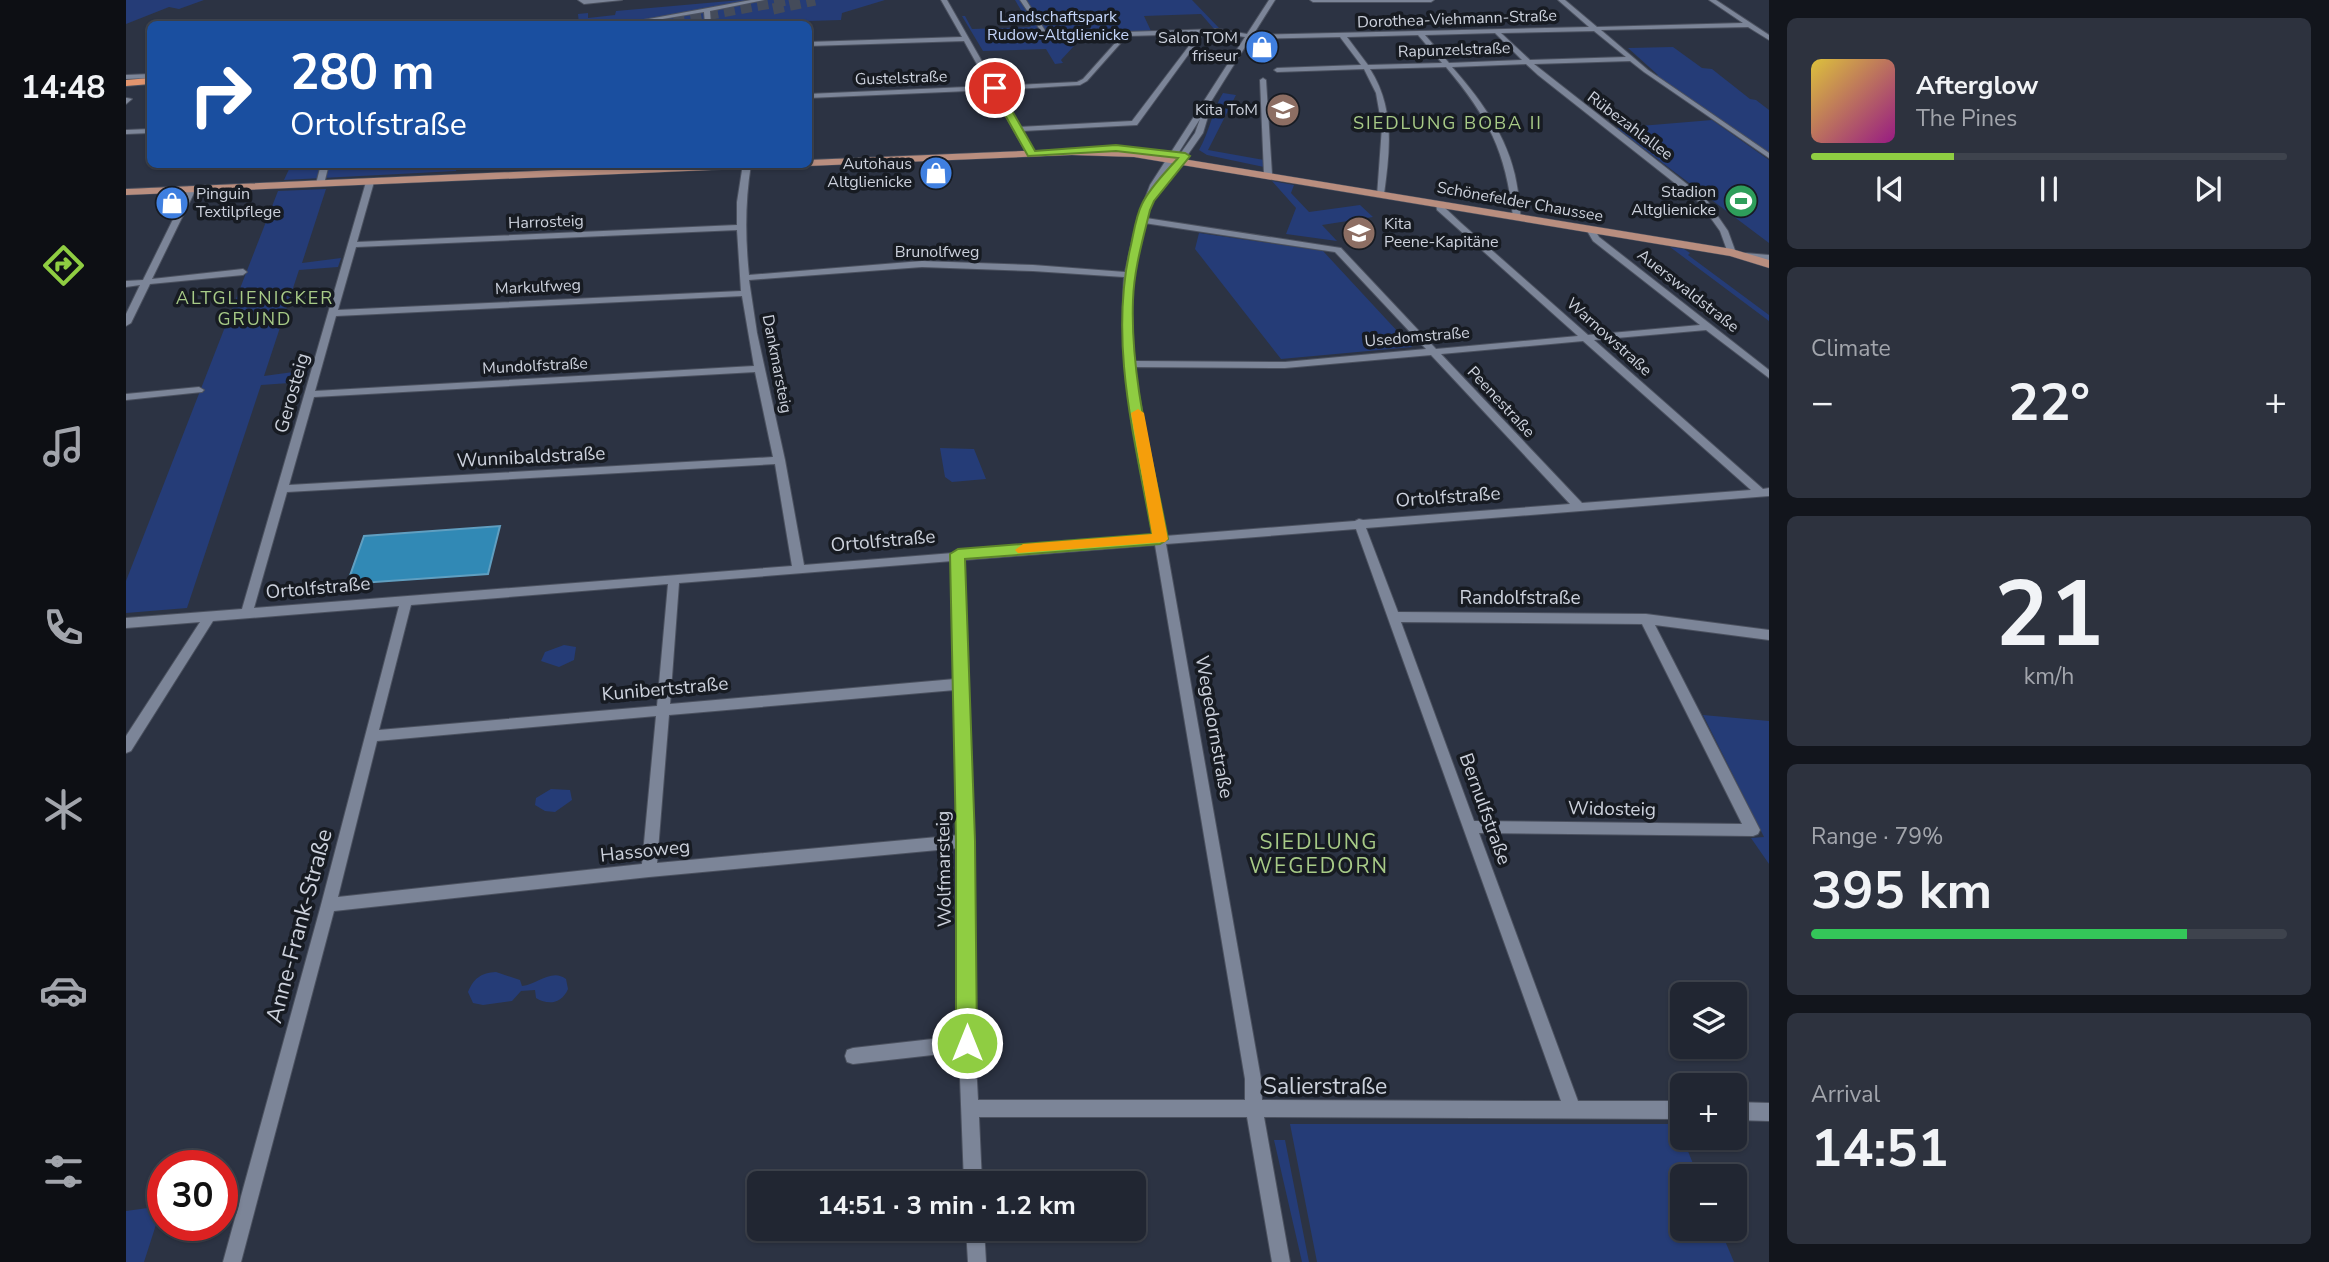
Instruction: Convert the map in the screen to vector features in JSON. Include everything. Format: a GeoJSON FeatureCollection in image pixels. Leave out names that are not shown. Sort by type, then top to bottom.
{"type":"FeatureCollection","features":[{"type":"Feature","properties":{"kind":"highway"},"geometry":{"type":"LineString","coordinates":[[126,83],[147,81]]}},
{"type":"Feature","properties":{"kind":"highway"},"geometry":{"type":"LineString","coordinates":[[127,97],[147,89]]}},
{"type":"Feature","properties":{"kind":"main road","name":"Schönefelder Chaussee"},"geometry":{"type":"LineString","coordinates":[[812,163],[1072,152],[1178,157],[1738,254],[1769,264]]}},
{"type":"Feature","properties":{"kind":"main road"},"geometry":{"type":"LineString","coordinates":[[126,192],[674,168]]}},
{"type":"Feature","properties":{"kind":"street"},"geometry":{"type":"LineString","coordinates":[[581,0],[617,0],[614,11]]}},
{"type":"Feature","properties":{"kind":"street"},"geometry":{"type":"LineString","coordinates":[[643,21],[761,0]]}},
{"type":"Feature","properties":{"kind":"street"},"geometry":{"type":"LineString","coordinates":[[943,0],[1031,154]]}},
{"type":"Feature","properties":{"kind":"street"},"geometry":{"type":"LineString","coordinates":[[1023,0],[1047,36]]}},
{"type":"Feature","properties":{"kind":"street","name":"Wegedornstraße"},"geometry":{"type":"LineString","coordinates":[[1272,0],[1206,105],[1178,157],[1149,200],[1141,220],[1129,275],[1126,314],[1129,364],[1253,1079],[1254,1109],[1281,1262]]}},
{"type":"Feature","properties":{"kind":"street"},"geometry":{"type":"LineString","coordinates":[[1313,0],[1431,0]]}},
{"type":"Feature","properties":{"kind":"street"},"geometry":{"type":"LineString","coordinates":[[1561,0],[1631,59],[1769,156]]}},
{"type":"Feature","properties":{"kind":"street"},"geometry":{"type":"LineString","coordinates":[[1712,0],[1769,38]]}},
{"type":"Feature","properties":{"kind":"street"},"geometry":{"type":"LineString","coordinates":[[707,10],[708,21]]}},
{"type":"Feature","properties":{"kind":"street","name":"Dorothea-Viehmann-Straße"},"geometry":{"type":"LineString","coordinates":[[1199,31],[1249,36],[1343,36],[1750,25]]}},
{"type":"Feature","properties":{"kind":"street"},"geometry":{"type":"LineString","coordinates":[[1018,128],[1134,123],[1200,34],[1199,31]]}},
{"type":"Feature","properties":{"kind":"street","name":"Gustelstraße"},"geometry":{"type":"LineString","coordinates":[[812,96],[1082,83],[1122,35],[1199,31]]}},
{"type":"Feature","properties":{"kind":"street","name":"Rübezahlallee"},"geometry":{"type":"LineString","coordinates":[[1497,32],[1540,74],[1703,201],[1738,254]]}},
{"type":"Feature","properties":{"kind":"street"},"geometry":{"type":"LineString","coordinates":[[1421,34],[1481,104],[1501,138],[1514,177],[1517,217]]}},
{"type":"Feature","properties":{"kind":"street"},"geometry":{"type":"LineString","coordinates":[[1343,36],[1368,66],[1386,118],[1387,155],[1380,194]]}},
{"type":"Feature","properties":{"kind":"street"},"geometry":{"type":"LineString","coordinates":[[812,44],[966,39]]}},
{"type":"Feature","properties":{"kind":"street","name":"Rapunzelstraße"},"geometry":{"type":"LineString","coordinates":[[1277,69],[1631,59]]}},
{"type":"Feature","properties":{"kind":"street"},"geometry":{"type":"LineString","coordinates":[[126,77],[147,76]]}},
{"type":"Feature","properties":{"kind":"street"},"geometry":{"type":"LineString","coordinates":[[1263,80],[1266,174]]}},
{"type":"Feature","properties":{"kind":"street","name":"Wegedornstraße"},"geometry":{"type":"LineString","coordinates":[[1178,157],[1199,133],[1206,105]]}},
{"type":"Feature","properties":{"kind":"street"},"geometry":{"type":"LineString","coordinates":[[126,132],[147,131]]}},
{"type":"Feature","properties":{"kind":"street"},"geometry":{"type":"LineString","coordinates":[[320,184],[324,168]]}},
{"type":"Feature","properties":{"kind":"street","name":"Dankmarsteig"},"geometry":{"type":"LineString","coordinates":[[747,168],[742,227],[745,278],[798,567]]}},
{"type":"Feature","properties":{"kind":"street","name":"Gerosteig"},"geometry":{"type":"LineString","coordinates":[[247,613],[370,182]]}},
{"type":"Feature","properties":{"kind":"street"},"geometry":{"type":"LineString","coordinates":[[126,323],[192,189]]}},
{"type":"Feature","properties":{"kind":"street","name":"Warnowstraße"},"geometry":{"type":"LineString","coordinates":[[1440,204],[1440,208],[1458,225],[1764,492]]}},
{"type":"Feature","properties":{"kind":"street","name":"Peenestraße"},"geometry":{"type":"LineString","coordinates":[[1141,220],[1334,248],[1578,506]]}},
{"type":"Feature","properties":{"kind":"street","name":"Harrosteig"},"geometry":{"type":"LineString","coordinates":[[351,245],[742,227]]}},
{"type":"Feature","properties":{"kind":"street","name":"Auerswaldstraße"},"geometry":{"type":"LineString","coordinates":[[1590,229],[1596,239],[1769,375]]}},
{"type":"Feature","properties":{"kind":"street"},"geometry":{"type":"LineString","coordinates":[[1738,254],[1769,258]]}},
{"type":"Feature","properties":{"kind":"street","name":"Brunolfweg"},"geometry":{"type":"LineString","coordinates":[[745,278],[922,264],[1026,267],[1129,275]]}},
{"type":"Feature","properties":{"kind":"street"},"geometry":{"type":"LineString","coordinates":[[126,284],[243,272]]}},
{"type":"Feature","properties":{"kind":"street","name":"Markulfweg"},"geometry":{"type":"LineString","coordinates":[[332,313],[747,293]]}},
{"type":"Feature","properties":{"kind":"street","name":"Usedomstraße"},"geometry":{"type":"LineString","coordinates":[[1129,364],[1285,365],[1708,327]]}},
{"type":"Feature","properties":{"kind":"street","name":"Mundolfstraße"},"geometry":{"type":"LineString","coordinates":[[309,394],[761,369]]}},
{"type":"Feature","properties":{"kind":"street"},"geometry":{"type":"LineString","coordinates":[[126,397],[199,390]]}},
{"type":"Feature","properties":{"kind":"street","name":"Wunnibaldstraße"},"geometry":{"type":"LineString","coordinates":[[283,489],[780,460]]}},
{"type":"Feature","properties":{"kind":"street","name":"Ortolfstraße"},"geometry":{"type":"LineString","coordinates":[[126,623],[958,554],[1764,492]]}},
{"type":"Feature","properties":{"kind":"street","name":"Bernulfstraße"},"geometry":{"type":"LineString","coordinates":[[1359,523],[1572,1108]]}},
{"type":"Feature","properties":{"kind":"street","name":"Wolfmarsteig"},"geometry":{"type":"LineString","coordinates":[[958,554],[966,841],[967,1043],[972,1171]]}},
{"type":"Feature","properties":{"kind":"street"},"geometry":{"type":"LineString","coordinates":[[649,870],[674,578]]}},
{"type":"Feature","properties":{"kind":"street","name":"Anne-Frank-Straße"},"geometry":{"type":"LineString","coordinates":[[232,1262],[406,600]]}},
{"type":"Feature","properties":{"kind":"street"},"geometry":{"type":"LineString","coordinates":[[126,747],[210,616]]}},
{"type":"Feature","properties":{"kind":"street","name":"Randolfstraße"},"geometry":{"type":"LineString","coordinates":[[1393,617],[1646,619],[1769,635]]}},
{"type":"Feature","properties":{"kind":"street","name":"Widosteig"},"geometry":{"type":"LineString","coordinates":[[1470,827],[1753,830],[1646,619]]}},
{"type":"Feature","properties":{"kind":"street","name":"Kunibertstraße"},"geometry":{"type":"LineString","coordinates":[[371,736],[663,708],[962,684]]}},
{"type":"Feature","properties":{"kind":"street","name":"Hassoweg"},"geometry":{"type":"LineString","coordinates":[[328,905],[649,870],[966,841]]}},
{"type":"Feature","properties":{"kind":"street"},"geometry":{"type":"LineString","coordinates":[[853,1056],[967,1043]]}},
{"type":"Feature","properties":{"kind":"street","name":"Salierstraße"},"geometry":{"type":"LineString","coordinates":[[969,1108],[1670,1110]]}},
{"type":"Feature","properties":{"kind":"street"},"geometry":{"type":"LineString","coordinates":[[1747,1111],[1769,1111]]}},
{"type":"Feature","properties":{"kind":"street"},"geometry":{"type":"LineString","coordinates":[[976,1241],[977,1262]]}},
{"type":"Feature","properties":{"kind":"green space"},"geometry":{"type":"Polygon","coordinates":[[[126,0],[204,0],[179,9],[169,7],[126,24],[126,0]]]}},
{"type":"Feature","properties":{"kind":"green space"},"geometry":{"type":"Polygon","coordinates":[[[741,0],[885,0],[842,13],[841,20],[579,21],[578,14],[588,13],[588,18],[615,15],[616,11],[741,0]]]}},
{"type":"Feature","properties":{"kind":"green space","name":"Landschaftspark Rudow-Altglienicke"},"geometry":{"type":"Polygon","coordinates":[[[1015,0],[1192,0],[1219,28],[1214,29],[1201,14],[1144,16],[1151,31],[1086,33],[1061,60],[1063,63],[1055,64],[1046,49],[983,51],[962,16],[965,16],[972,29],[1031,27],[1015,0]]]}},
{"type":"Feature","properties":{"kind":"green space"},"geometry":{"type":"Polygon","coordinates":[[[1673,47],[1702,68],[1712,69],[1750,99],[1756,100],[1769,110],[1769,155],[1655,76],[1658,75],[1628,48],[1673,47]]]}},
{"type":"Feature","properties":{"kind":"green space"},"geometry":{"type":"Polygon","coordinates":[[[1223,93],[1236,95],[1208,150],[1264,160],[1264,167],[1207,155],[1199,150],[1223,93]]]}},
{"type":"Feature","properties":{"kind":"green space","name":"Stadion Altglienicke"},"geometry":{"type":"Polygon","coordinates":[[[1712,120],[1769,160],[1769,243],[1616,128],[1712,120]]]}},
{"type":"Feature","properties":{"kind":"green space"},"geometry":{"type":"Polygon","coordinates":[[[290,168],[456,168],[456,171],[284,180],[290,168]]]}},
{"type":"Feature","properties":{"kind":"green space"},"geometry":{"type":"Polygon","coordinates":[[[1272,181],[1294,185],[1291,193],[1309,212],[1360,205],[1373,217],[1322,225],[1337,241],[1286,234],[1296,208],[1272,181]]]}},
{"type":"Feature","properties":{"kind":"green space"},"geometry":{"type":"Polygon","coordinates":[[[326,189],[302,263],[341,258],[338,267],[299,270],[264,376],[308,370],[304,382],[261,385],[187,608],[126,613],[126,581],[278,191],[326,189]]]}},
{"type":"Feature","properties":{"kind":"green space"},"geometry":{"type":"Polygon","coordinates":[[[1199,233],[1323,251],[1412,347],[1281,359],[1195,249],[1199,233]]]}},
{"type":"Feature","properties":{"kind":"green space"},"geometry":{"type":"Polygon","coordinates":[[[1670,247],[1684,249],[1690,253],[1688,255],[1769,315],[1769,321],[1670,247]]]}},
{"type":"Feature","properties":{"kind":"green space"},"geometry":{"type":"Polygon","coordinates":[[[940,448],[974,449],[986,479],[952,482],[945,477],[940,448]]]}},
{"type":"Feature","properties":{"kind":"green space"},"geometry":{"type":"Polygon","coordinates":[[[564,645],[576,647],[574,660],[559,667],[541,661],[545,652],[564,645]]]}},
{"type":"Feature","properties":{"kind":"green space"},"geometry":{"type":"Polygon","coordinates":[[[1703,715],[1769,721],[1769,864],[1751,838],[1764,837],[1703,715]]]}},
{"type":"Feature","properties":{"kind":"green space"},"geometry":{"type":"Polygon","coordinates":[[[551,789],[570,790],[572,800],[555,812],[545,811],[535,805],[536,798],[551,789]]]}},
{"type":"Feature","properties":{"kind":"green space"},"geometry":{"type":"Polygon","coordinates":[[[496,972],[520,980],[522,986],[550,976],[561,976],[566,979],[568,989],[555,1002],[536,998],[535,990],[521,991],[512,1001],[483,1005],[473,1003],[468,992],[473,983],[482,975],[496,972]]]}},
{"type":"Feature","properties":{"kind":"green space"},"geometry":{"type":"Polygon","coordinates":[[[1290,1124],[1670,1124],[1670,1150],[1688,1150],[1693,1164],[1670,1164],[1670,1241],[1725,1241],[1734,1262],[1317,1262],[1290,1124]]]}},
{"type":"Feature","properties":{"kind":"green space"},"geometry":{"type":"Polygon","coordinates":[[[1274,1140],[1285,1140],[1309,1262],[1302,1262],[1274,1140]]]}},
{"type":"Feature","properties":{"kind":"green space"},"geometry":{"type":"Polygon","coordinates":[[[147,1208],[147,1241],[151,1241],[144,1262],[126,1262],[126,1211],[147,1208]]]}},
{"type":"Feature","properties":{"kind":"shaded area"},"geometry":{"type":"Polygon","coordinates":[[[500,526],[488,574],[347,584],[364,536],[500,526]]]}},
{"type":"Feature","properties":{"kind":"tunnel"},"geometry":{"type":"LineString","coordinates":[[673,21],[787,0]]}},
{"type":"Feature","properties":{"kind":"tunnel"},"geometry":{"type":"LineString","coordinates":[[773,9],[815,0]]}},
{"type":"Feature","properties":{"kind":"slow traffic"},"geometry":{"type":"LineString","coordinates":[[1023,550],[1160,539],[1138,413]]}},
{"type":"Feature","properties":{"kind":"place","name":"Salon TOM friseur"},"geometry":{"type":"Point","coordinates":[1262,47]}},
{"type":"Feature","properties":{"kind":"place","name":"Kita ToM"},"geometry":{"type":"Point","coordinates":[1283,110]}},
{"type":"Feature","properties":{"kind":"place","name":"Autohaus Altglienicke"},"geometry":{"type":"Point","coordinates":[936,173]}},
{"type":"Feature","properties":{"kind":"place","name":"Stadion Altglienicke"},"geometry":{"type":"Point","coordinates":[1741,201]}},
{"type":"Feature","properties":{"kind":"place","name":"Pinguin Textilpflege"},"geometry":{"type":"Point","coordinates":[172,203]}},
{"type":"Feature","properties":{"kind":"place","name":"Kita Peene-Kapitäne"},"geometry":{"type":"Point","coordinates":[1359,233]}},
{"type":"Feature","properties":{"kind":"district","name":"SIEDLUNG BOBA II"},"geometry":{"type":"Point","coordinates":[1448,123]}},
{"type":"Feature","properties":{"kind":"district","name":"ALTGLIENICKER GRUND"},"geometry":{"type":"Point","coordinates":[255,308]}},
{"type":"Feature","properties":{"kind":"district","name":"SIEDLUNG WEGEDORN"},"geometry":{"type":"Point","coordinates":[1319,854]}},
{"type":"Feature","properties":{"kind":"route"},"geometry":{"type":"LineString","coordinates":[[967,1043],[966,841],[958,554],[1160,539],[1129,364],[1127,301],[1129,275],[1144,210],[1185,156],[1116,148],[1031,154],[995,88]]}}]}
